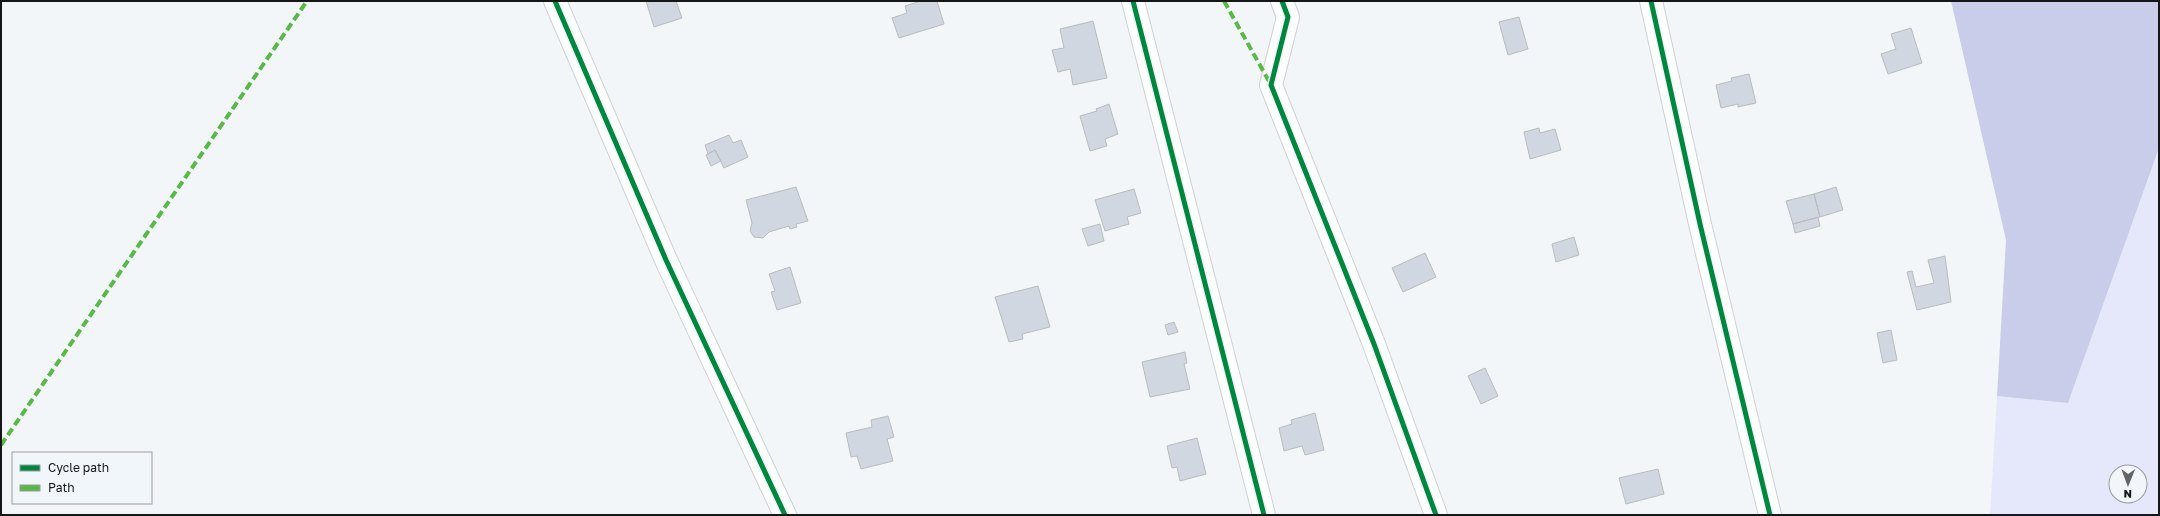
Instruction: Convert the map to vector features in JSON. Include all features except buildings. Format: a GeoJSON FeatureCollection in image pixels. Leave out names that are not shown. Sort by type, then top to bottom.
{"type":"FeatureCollection","features":[{"type":"Feature","properties":{"kind":"street"},"geometry":{"type":"LineString","coordinates":[[555,1],[666,260],[785,515]]}},
{"type":"Feature","properties":{"kind":"street"},"geometry":{"type":"LineString","coordinates":[[1133,1],[1264,515]]}},
{"type":"Feature","properties":{"kind":"street"},"geometry":{"type":"LineString","coordinates":[[1282,1],[1288,17],[1271,85],[1374,344],[1436,515]]}},
{"type":"Feature","properties":{"kind":"street"},"geometry":{"type":"LineString","coordinates":[[1651,1],[1700,224],[1770,515]]}},
{"type":"Feature","properties":{"kind":"shaded area"},"geometry":{"type":"Polygon","coordinates":[[[1951,1],[2159,1],[2159,148],[2068,403],[1997,396],[2006,240],[1951,1]]]}},
{"type":"Feature","properties":{"kind":"shaded area"},"geometry":{"type":"Polygon","coordinates":[[[2159,148],[2159,515],[1990,515],[1997,396],[2068,403],[2159,148]]]}},
{"type":"Feature","properties":{"kind":"marked path"},"geometry":{"type":"LineString","coordinates":[[1,445],[307,1]]}},
{"type":"Feature","properties":{"kind":"marked path"},"geometry":{"type":"LineString","coordinates":[[1224,1],[1271,85]]}},
{"type":"Feature","properties":{"kind":"cycle path"},"geometry":{"type":"LineString","coordinates":[[555,1],[666,260],[785,515]]}},
{"type":"Feature","properties":{"kind":"cycle path"},"geometry":{"type":"LineString","coordinates":[[1133,1],[1264,515]]}},
{"type":"Feature","properties":{"kind":"cycle path"},"geometry":{"type":"LineString","coordinates":[[1282,1],[1288,17],[1271,85],[1374,344],[1436,515]]}},
{"type":"Feature","properties":{"kind":"cycle path"},"geometry":{"type":"LineString","coordinates":[[1651,1],[1700,224],[1770,515]]}}]}
